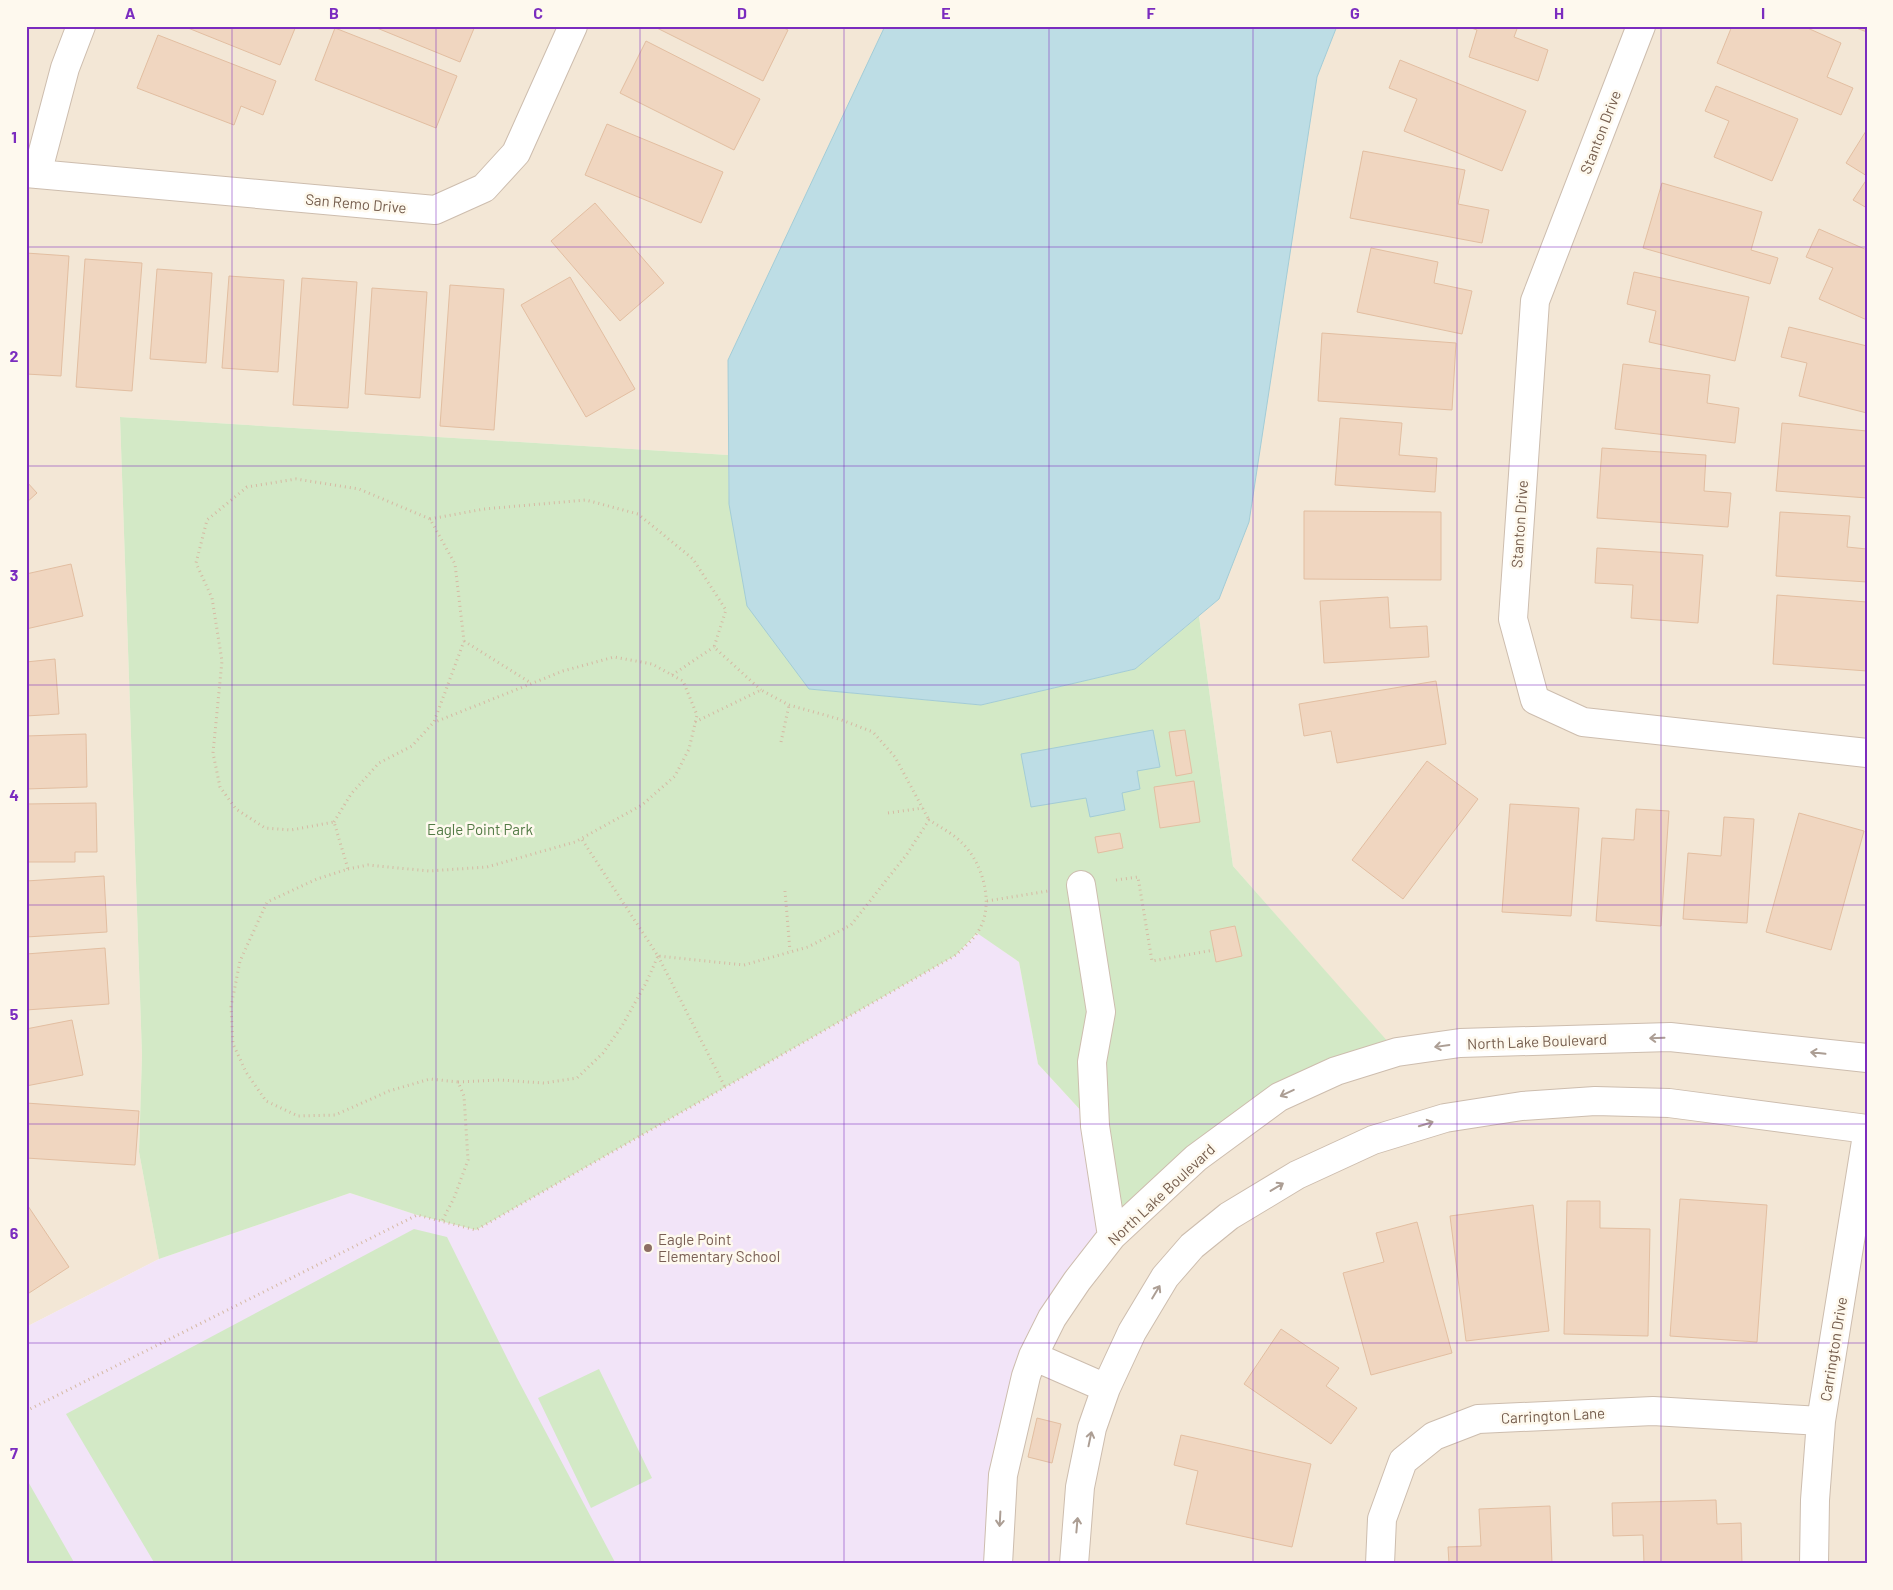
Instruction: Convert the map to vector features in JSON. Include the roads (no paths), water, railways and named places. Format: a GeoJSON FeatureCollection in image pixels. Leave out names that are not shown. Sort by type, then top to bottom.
{"type":"FeatureCollection","features":[{"type":"Feature","properties":{"kind":"street","name":"San Remo Drive"},"geometry":{"type":"LineString","coordinates":[[81,26],[64,68],[32,174],[435,210],[484,188],[516,153],[573,26]]}},
{"type":"Feature","properties":{"kind":"street","name":"Stanton Drive"},"geometry":{"type":"LineString","coordinates":[[1641,26],[1535,301],[1512,619],[1534,700],[1583,722],[1867,753]]}},
{"type":"Feature","properties":{"kind":"street"},"geometry":{"type":"LineString","coordinates":[[1081,886],[1101,1012],[1092,1062],[1095,1126],[1112,1236]]}},
{"type":"Feature","properties":{"kind":"street","name":"North Lake Boulevard"},"geometry":{"type":"LineString","coordinates":[[998,1564],[1003,1475],[1026,1376],[1033,1356],[1052,1318],[1076,1282],[1112,1236],[1196,1158],[1279,1097],[1336,1071],[1397,1052],[1460,1043],[1670,1037],[1867,1058]]}},
{"type":"Feature","properties":{"kind":"street"},"geometry":{"type":"LineString","coordinates":[[1074,1564],[1080,1487],[1092,1428],[1106,1388],[1132,1332],[1165,1276],[1192,1246],[1229,1216],[1297,1175],[1373,1140],[1445,1118],[1522,1106],[1595,1101],[1669,1102],[1867,1129]]}},
{"type":"Feature","properties":{"kind":"street","name":"Carrington Drive"},"geometry":{"type":"LineString","coordinates":[[1814,1564],[1814,1500],[1821,1420],[1867,1135]]}},
{"type":"Feature","properties":{"kind":"street"},"geometry":{"type":"LineString","coordinates":[[1033,1356],[1106,1388]]}},
{"type":"Feature","properties":{"kind":"street","name":"Carrington Lane"},"geometry":{"type":"LineString","coordinates":[[1380,1564],[1382,1519],[1404,1461],[1434,1436],[1478,1419],[1652,1411],[1821,1420]]}},
{"type":"Feature","properties":{"kind":"water"},"geometry":{"type":"Polygon","coordinates":[[[885,26],[1337,26],[1317,77],[1249,522],[1219,599],[1135,669],[981,705],[809,689],[747,606],[729,504],[728,360],[885,26]]]}},
{"type":"Feature","properties":{"kind":"water"},"geometry":{"type":"Polygon","coordinates":[[[1153,730],[1160,767],[1137,771],[1140,789],[1122,793],[1125,810],[1090,817],[1086,798],[1031,807],[1021,754],[1153,730]]]}},
{"type":"Feature","properties":{"kind":"place","name":"Eagle Point Elementary School"},"geometry":{"type":"Point","coordinates":[648,1248]}},
{"type":"Feature","properties":{"kind":"park label","name":"Eagle Point Park"},"geometry":{"type":"Point","coordinates":[480,829]}}]}
